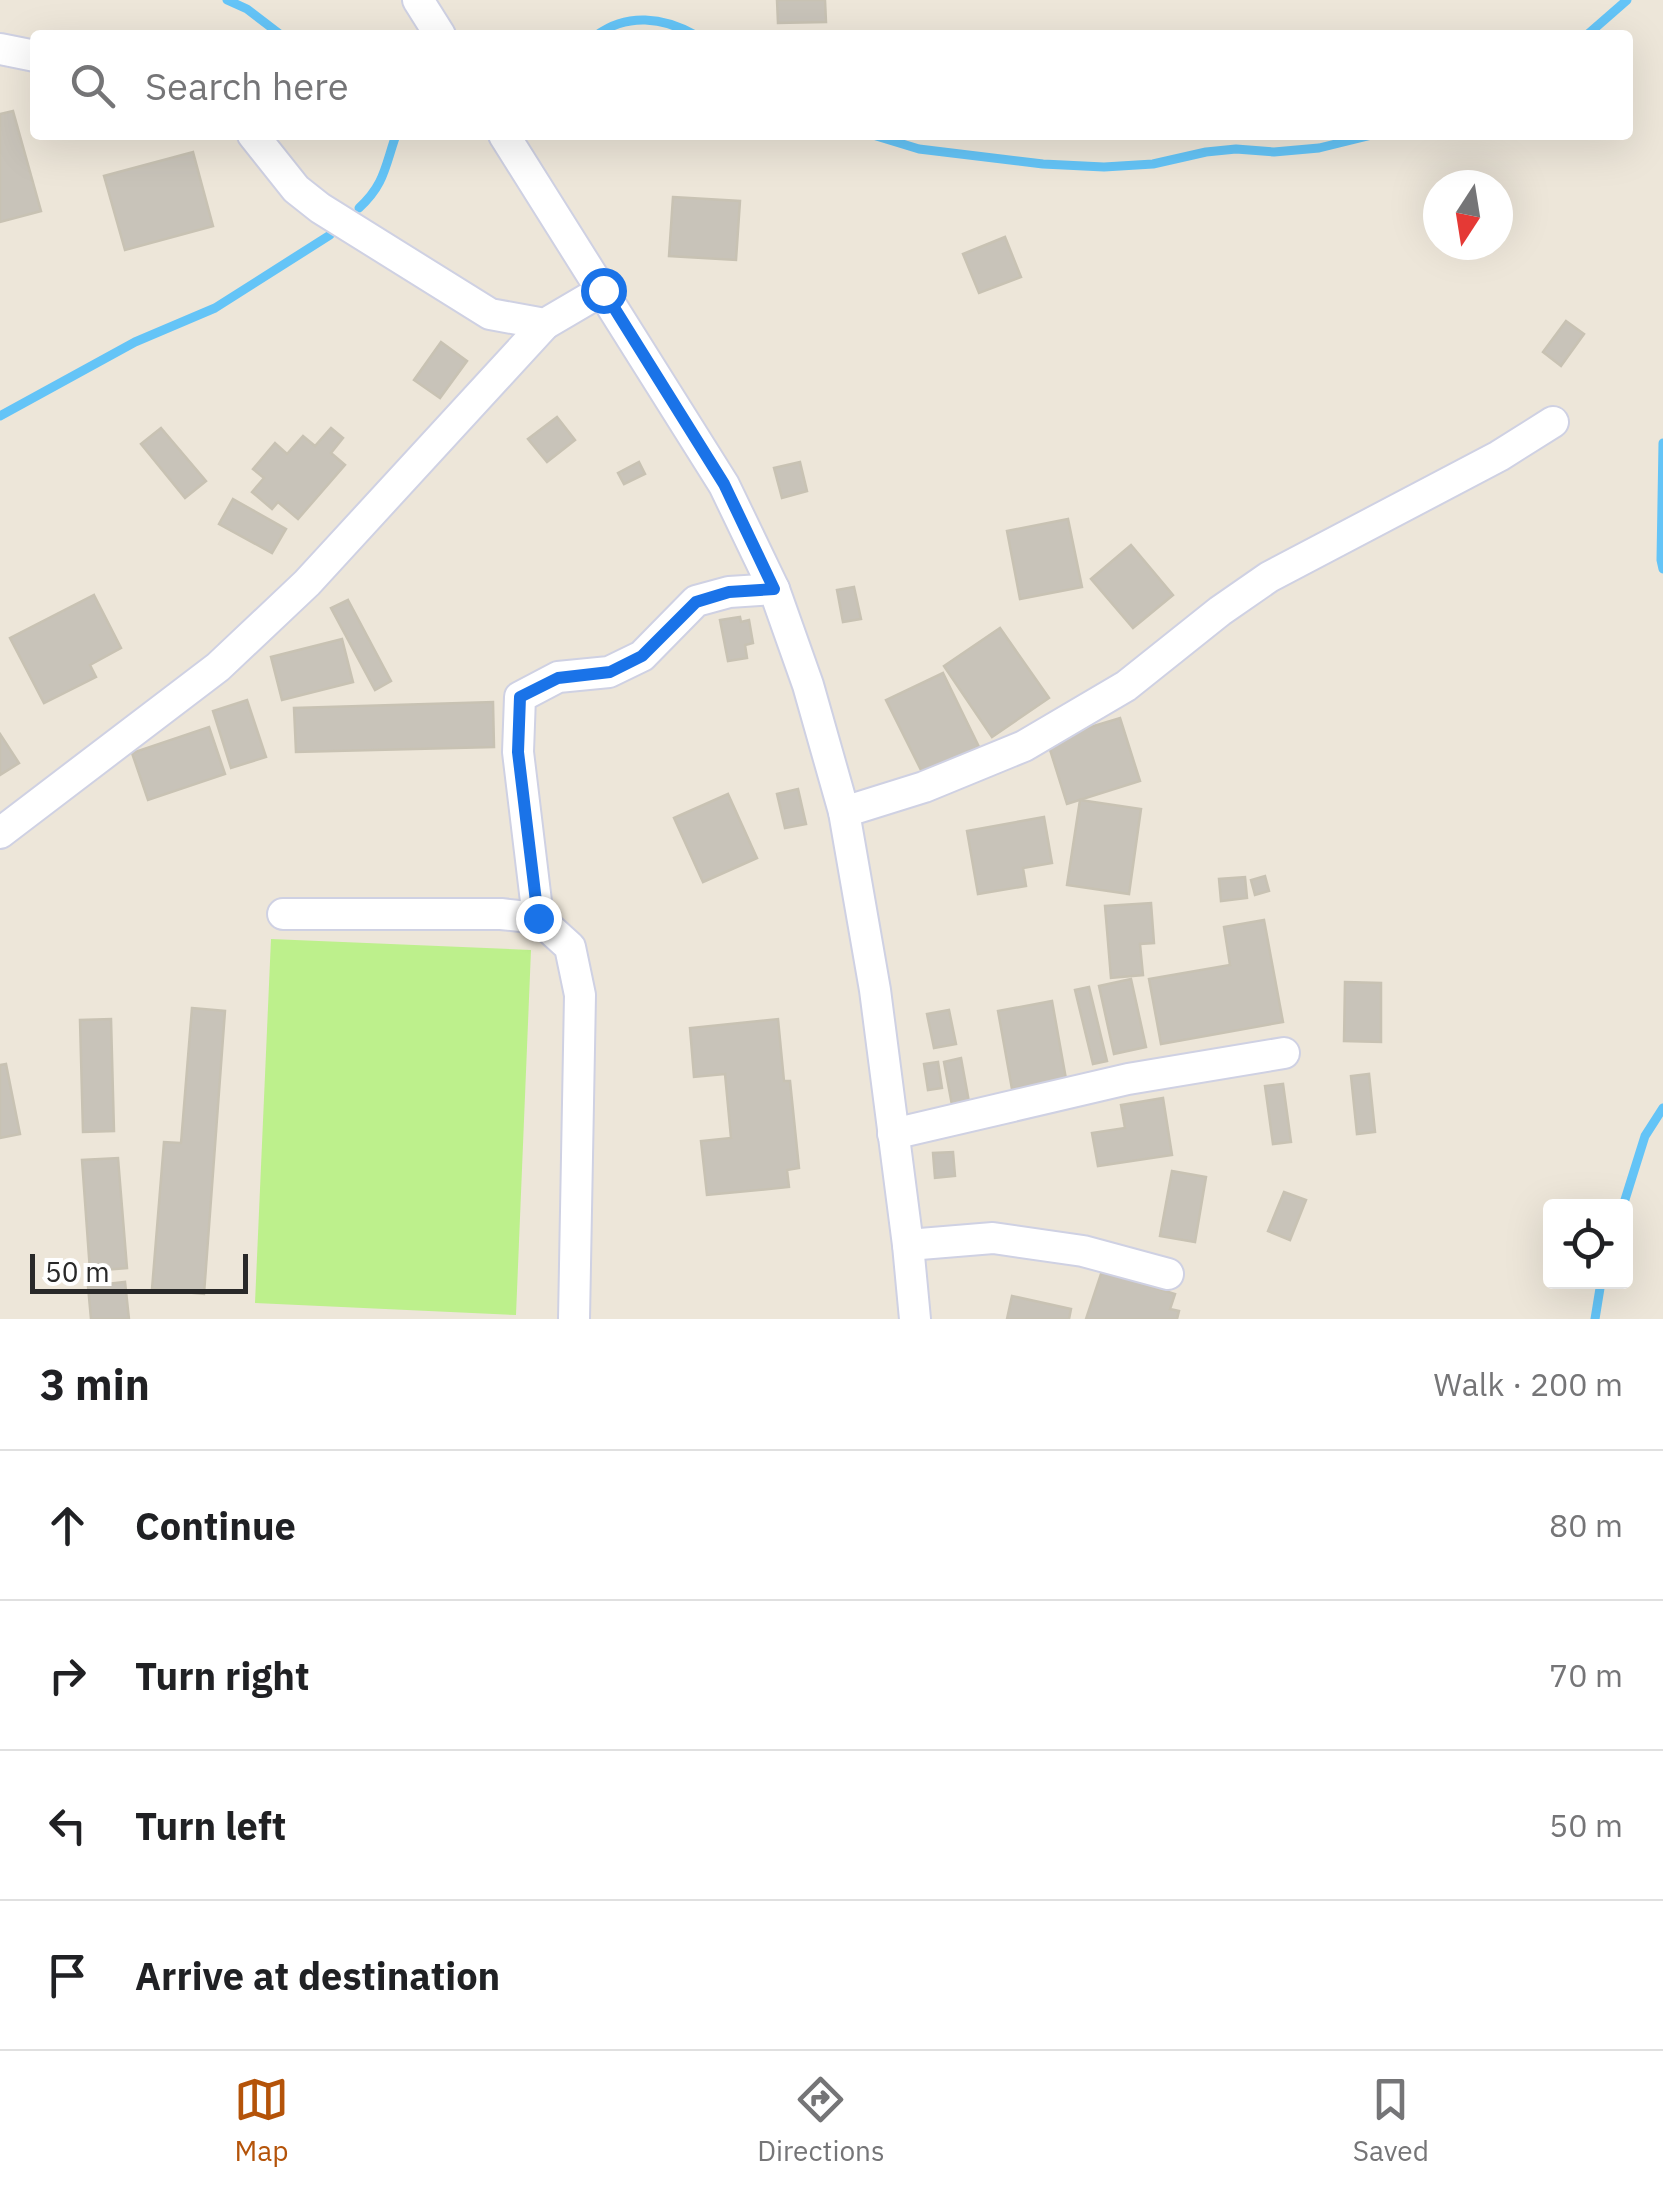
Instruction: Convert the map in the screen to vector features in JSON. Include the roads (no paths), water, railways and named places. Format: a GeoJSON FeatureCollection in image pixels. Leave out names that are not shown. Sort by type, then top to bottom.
{"type":"FeatureCollection","features":[{"type":"Feature","properties":{"kind":"street"},"geometry":{"type":"LineString","coordinates":[[418,0],[437,30]]}},
{"type":"Feature","properties":{"kind":"street"},"geometry":{"type":"LineString","coordinates":[[0,49],[30,55]]}},
{"type":"Feature","properties":{"kind":"street"},"geometry":{"type":"LineString","coordinates":[[257,140],[296,189],[320,208],[490,314],[544,324]]}},
{"type":"Feature","properties":{"kind":"street"},"geometry":{"type":"LineString","coordinates":[[507,140],[724,484],[774,589],[808,686],[844,812],[875,990],[915,1319]]}},
{"type":"Feature","properties":{"kind":"street"},"geometry":{"type":"LineString","coordinates":[[0,832],[218,668],[306,583],[544,324],[603,290]]}},
{"type":"Feature","properties":{"kind":"street"},"geometry":{"type":"LineString","coordinates":[[844,812],[924,787],[1024,746],[1126,686],[1220,610],[1269,577],[1499,456],[1553,422]]}},
{"type":"Feature","properties":{"kind":"street"},"geometry":{"type":"LineString","coordinates":[[538,918],[518,752],[520,697],[558,678],[610,672],[642,656],[696,602],[729,592],[774,589]]}},
{"type":"Feature","properties":{"kind":"street"},"geometry":{"type":"LineString","coordinates":[[283,914],[502,914],[538,918],[570,947],[580,995],[574,1319]]}},
{"type":"Feature","properties":{"kind":"street"},"geometry":{"type":"LineString","coordinates":[[893,1134],[1128,1079],[1284,1052]]}},
{"type":"Feature","properties":{"kind":"street"},"geometry":{"type":"LineString","coordinates":[[908,1245],[993,1238],[1084,1252],[1168,1274]]}},
{"type":"Feature","properties":{"kind":"waterway"},"geometry":{"type":"LineString","coordinates":[[227,0],[247,9],[274,30]]}},
{"type":"Feature","properties":{"kind":"waterway"},"geometry":{"type":"LineString","coordinates":[[1593,30],[1627,0]]}},
{"type":"Feature","properties":{"kind":"waterway"},"geometry":{"type":"LineString","coordinates":[[606,30],[620,23],[645,20],[684,30]]}},
{"type":"Feature","properties":{"kind":"waterway"},"geometry":{"type":"LineString","coordinates":[[359,208],[379,183],[394,140]]}},
{"type":"Feature","properties":{"kind":"waterway"},"geometry":{"type":"LineString","coordinates":[[889,140],[919,149],[1104,167],[1153,164],[1236,149],[1274,152],[1319,148],[1352,140]]}},
{"type":"Feature","properties":{"kind":"waterway"},"geometry":{"type":"LineString","coordinates":[[0,416],[135,342],[215,308],[330,235]]}},
{"type":"Feature","properties":{"kind":"waterway"},"geometry":{"type":"LineString","coordinates":[[1663,443],[1663,569]]}},
{"type":"Feature","properties":{"kind":"waterway"},"geometry":{"type":"LineString","coordinates":[[1625,1199],[1645,1136],[1663,1108]]}},
{"type":"Feature","properties":{"kind":"waterway"},"geometry":{"type":"LineString","coordinates":[[1595,1319],[1600,1289]]}}]}
